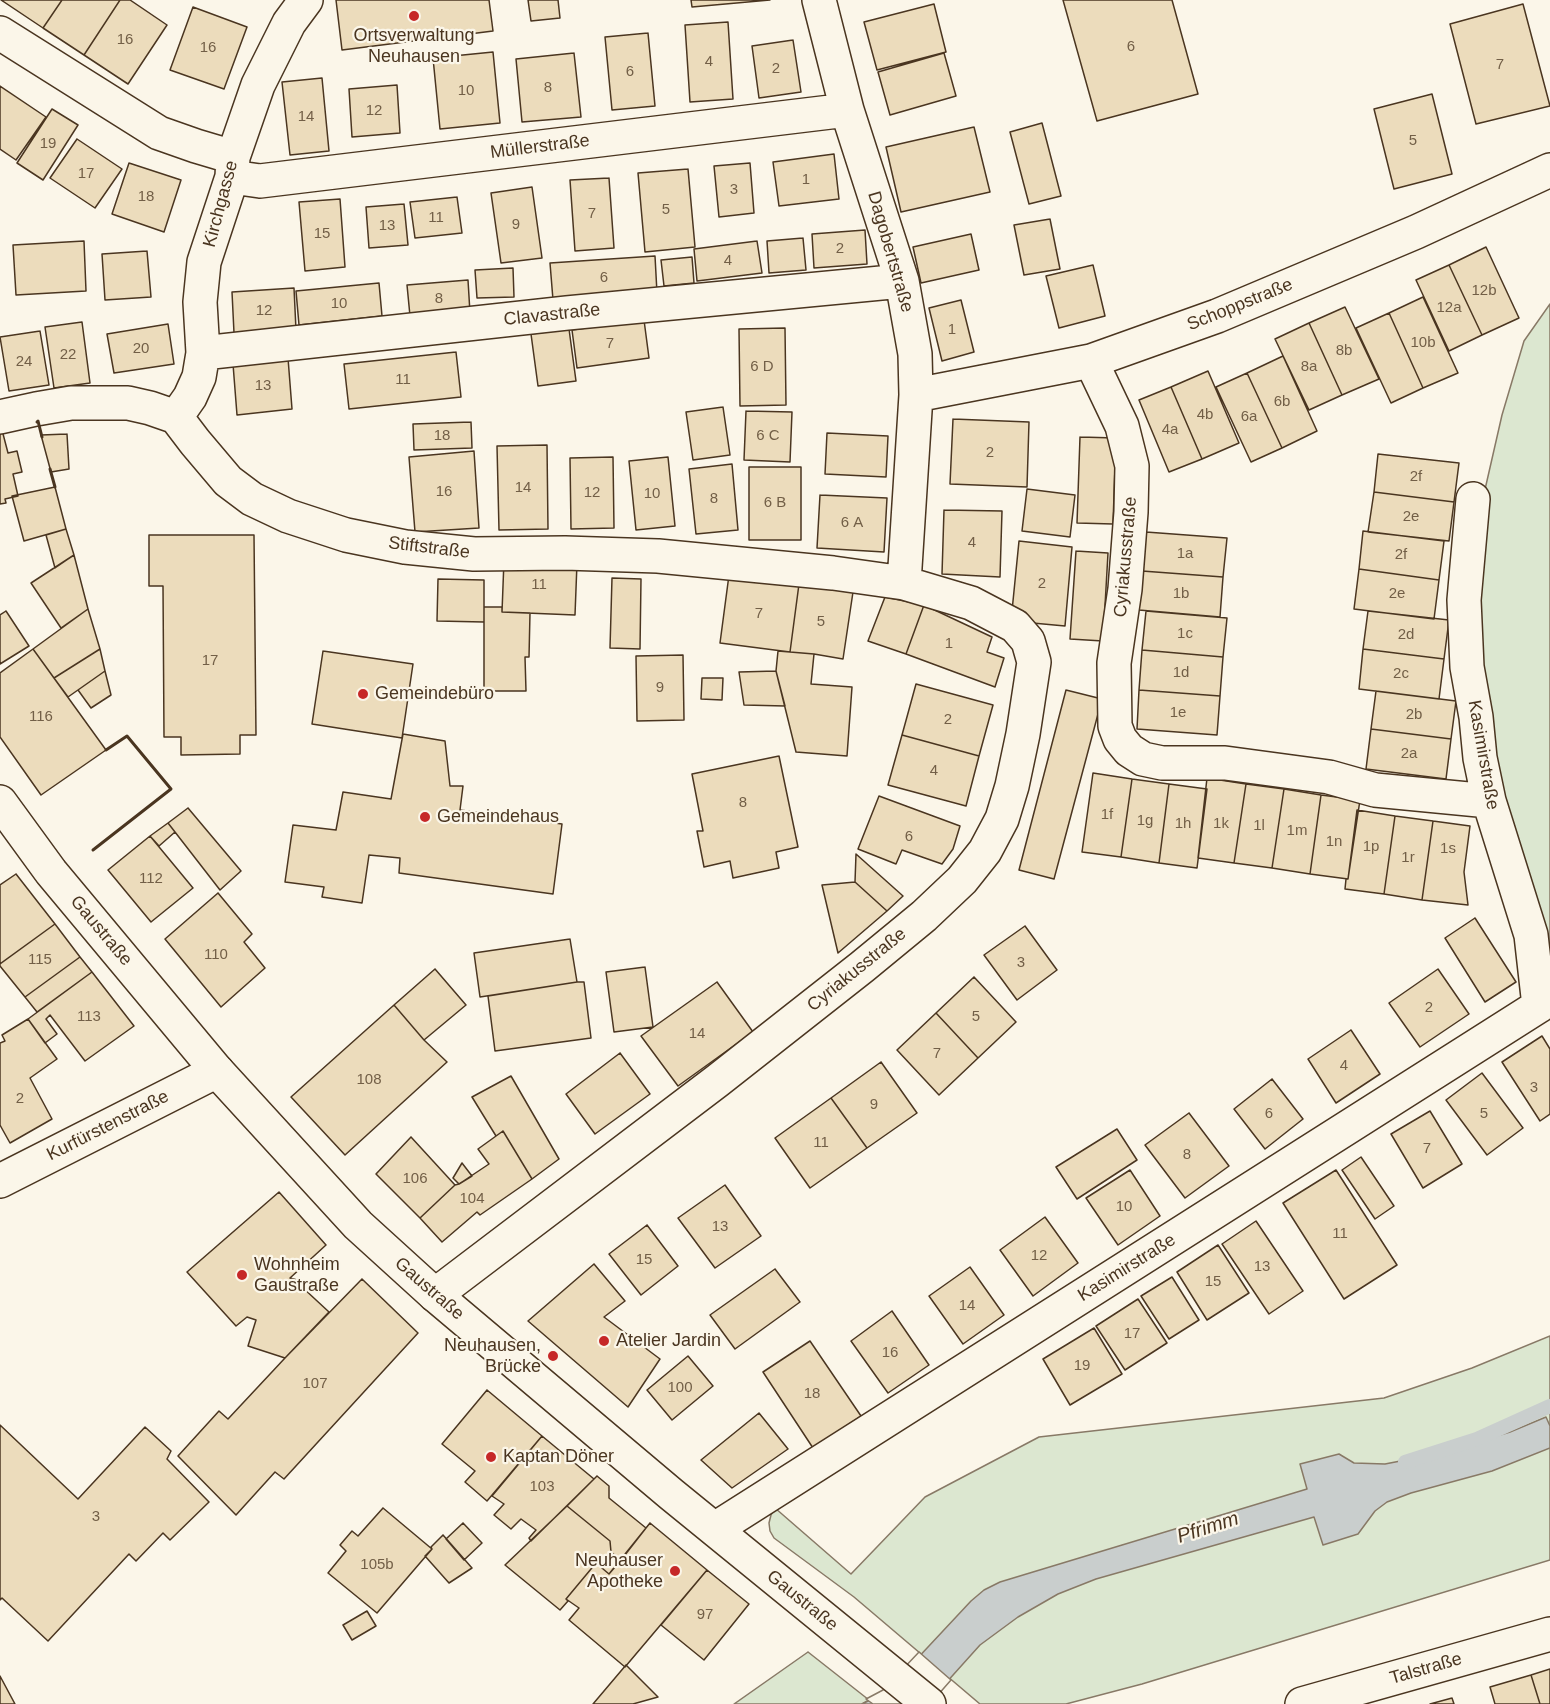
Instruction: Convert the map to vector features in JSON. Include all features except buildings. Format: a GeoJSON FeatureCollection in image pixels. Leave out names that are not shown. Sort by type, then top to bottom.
{"type":"FeatureCollection","features":[{"type":"Feature","properties":{"kind":"street","name":"Kirchgasse"},"geometry":{"type":"LineString","coordinates":[[176,417],[190,397],[199,377],[203,353],[200,302],[204,262],[252,98],[290,23],[306,0]]}},
{"type":"Feature","properties":{"kind":"street","name":"Dagobertstraße"},"geometry":{"type":"LineString","coordinates":[[819,0],[848,110],[902,281],[915,354],[916,395],[904,583]]}},
{"type":"Feature","properties":{"kind":"street","name":"Müllerstraße"},"geometry":{"type":"LineString","coordinates":[[0,33],[159,133],[195,146],[260,181],[848,110]]}},
{"type":"Feature","properties":{"kind":"street","name":"Schoppstraße"},"geometry":{"type":"LineString","coordinates":[[916,395],[1091,361],[1217,316],[1416,232],[1550,170]]}},
{"type":"Feature","properties":{"kind":"street","name":"Clavastraße"},"geometry":{"type":"LineString","coordinates":[[203,353],[567,313],[902,281]]}},
{"type":"Feature","properties":{"kind":"street","name":"Cyriakusstraße"},"geometry":{"type":"LineString","coordinates":[[1091,361],[1122,426],[1132,466],[1125,589],[1114,663],[1115,726],[1120,739],[1129,750],[1143,759],[1162,763],[1225,763],[1329,777],[1375,790],[1489,801]]}},
{"type":"Feature","properties":{"kind":"street"},"geometry":{"type":"LineString","coordinates":[[0,417],[71,403],[128,403],[176,417]]}},
{"type":"Feature","properties":{"kind":"street","name":"Stiftstraße"},"geometry":{"type":"LineString","coordinates":[[176,417],[228,481],[252,499],[288,516],[346,535],[405,547],[474,554],[565,553],[658,556],[833,573],[904,583]]}},
{"type":"Feature","properties":{"kind":"street","name":"Kasimirstraße"},"geometry":{"type":"LineString","coordinates":[[714,1529],[1545,1003],[1531,935],[1489,801],[1480,758],[1467,666],[1464,600],[1473,499]]}},
{"type":"Feature","properties":{"kind":"street","name":"Cyriakusstraße"},"geometry":{"type":"LineString","coordinates":[[435,1295],[717,1081],[862,967],[924,916],[954,887],[985,851],[1002,819],[1023,734],[1034,662],[1028,641],[1015,626],[971,603],[904,583]]}},
{"type":"Feature","properties":{"kind":"street","name":"Gaustraße"},"geometry":{"type":"LineString","coordinates":[[0,802],[51,872],[217,1071],[358,1225],[435,1295],[714,1529],[929,1704]]}},
{"type":"Feature","properties":{"kind":"street","name":"Kurfürstenstraße"},"geometry":{"type":"LineString","coordinates":[[0,1182],[217,1071]]}},
{"type":"Feature","properties":{"kind":"street","name":"Talstraße"},"geometry":{"type":"LineString","coordinates":[[1302,1704],[1550,1634]]}},
{"type":"Feature","properties":{"kind":"green space"},"geometry":{"type":"Polygon","coordinates":[[[1550,304],[1550,958],[1509,828],[1479,684],[1481,507],[1502,415],[1524,341],[1550,304]]]}},
{"type":"Feature","properties":{"kind":"green space"},"geometry":{"type":"Polygon","coordinates":[[[1550,1336],[1550,1560],[1142,1684],[1066,1704],[980,1704],[854,1597],[774,1538],[770,1531],[769,1523],[775,1508],[851,1574],[925,1497],[1039,1437],[1384,1398],[1472,1368],[1550,1336]]]}},
{"type":"Feature","properties":{"kind":"green space"},"geometry":{"type":"Polygon","coordinates":[[[808,1652],[869,1700],[862,1704],[734,1704],[808,1652]]]}},
{"type":"Feature","properties":{"kind":"water"},"geometry":{"type":"Polygon","coordinates":[[[1546,1417],[1550,1426],[1550,1448],[1492,1471],[1411,1493],[1387,1502],[1375,1511],[1358,1534],[1323,1545],[1314,1517],[1096,1579],[1058,1594],[1018,1617],[980,1645],[927,1704],[862,1704],[885,1693],[971,1601],[984,1590],[1000,1582],[1307,1489],[1300,1464],[1339,1454],[1354,1463],[1385,1464],[1477,1442],[1510,1432],[1546,1417]]]}},
{"type":"Feature","properties":{"kind":"pier"},"geometry":{"type":"Polygon","coordinates":[[[919,1652],[951,1680],[930,1704],[873,1704],[866,1699],[883,1690],[919,1652]]]}},
{"type":"Feature","properties":{"kind":"waterway","name":"Pfrimm"},"geometry":{"type":"LineString","coordinates":[[1405,1462],[1477,1439],[1550,1406]]}},
{"type":"Feature","properties":{"kind":"wall"},"geometry":{"type":"LineString","coordinates":[[37,422],[42,437]]}},
{"type":"Feature","properties":{"kind":"wall"},"geometry":{"type":"LineString","coordinates":[[50,469],[55,487]]}},
{"type":"Feature","properties":{"kind":"wall"},"geometry":{"type":"LineString","coordinates":[[93,850],[171,789],[127,736],[106,750]]}},
{"type":"Feature","properties":{"kind":"place","name":"Ortsverwaltung Neuhausen"},"geometry":{"type":"Point","coordinates":[414,16]}},
{"type":"Feature","properties":{"kind":"place","name":"Gemeindebüro"},"geometry":{"type":"Point","coordinates":[363,694]}},
{"type":"Feature","properties":{"kind":"place","name":"Gemeindehaus"},"geometry":{"type":"Point","coordinates":[425,817]}},
{"type":"Feature","properties":{"kind":"place","name":"Wohnheim Gaustraße"},"geometry":{"type":"Point","coordinates":[242,1275]}},
{"type":"Feature","properties":{"kind":"place","name":"Atelier Jardin"},"geometry":{"type":"Point","coordinates":[604,1341]}},
{"type":"Feature","properties":{"kind":"place","name":"Neuhausen, Brücke"},"geometry":{"type":"Point","coordinates":[553,1356]}},
{"type":"Feature","properties":{"kind":"place","name":"Kaptan Döner"},"geometry":{"type":"Point","coordinates":[491,1457]}},
{"type":"Feature","properties":{"kind":"place","name":"Neuhauser Apotheke"},"geometry":{"type":"Point","coordinates":[675,1571]}}]}
